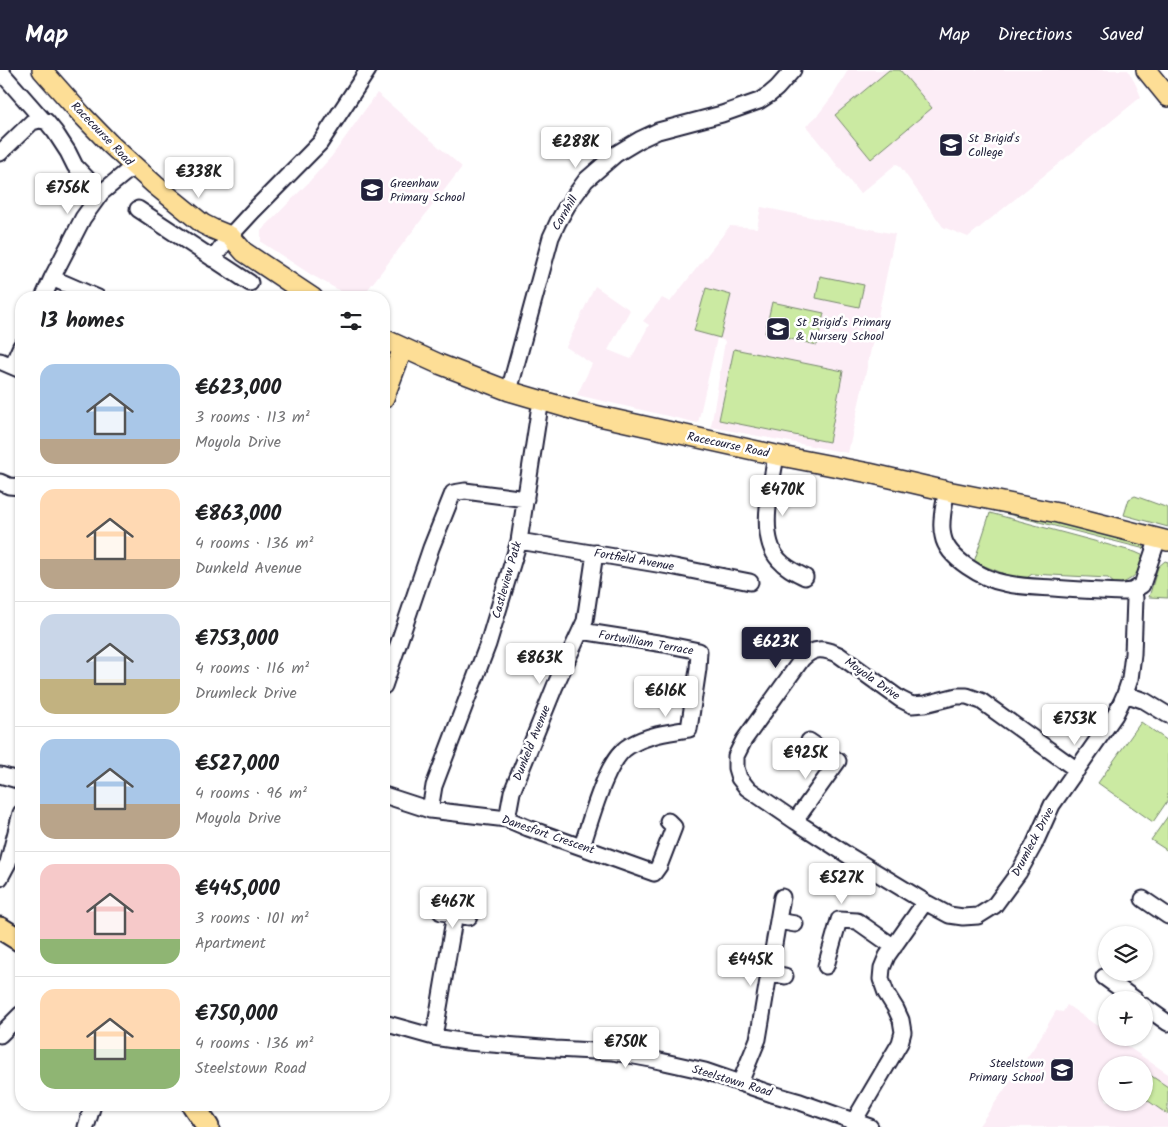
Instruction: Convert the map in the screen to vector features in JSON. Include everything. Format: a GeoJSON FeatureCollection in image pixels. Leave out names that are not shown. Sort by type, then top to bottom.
{"type":"FeatureCollection","features":[{"type":"Feature","properties":{"kind":"highway"},"geometry":{"type":"LineString","coordinates":[[0,928],[15,937]]}},
{"type":"Feature","properties":{"kind":"highway"},"geometry":{"type":"LineString","coordinates":[[197,1111],[208,1127]]}},
{"type":"Feature","properties":{"kind":"main road","name":"Racecourse Road"},"geometry":{"type":"LineString","coordinates":[[42,70],[87,121],[154,185],[203,224],[230,236],[244,252],[302,291]]}},
{"type":"Feature","properties":{"kind":"main road"},"geometry":{"type":"LineString","coordinates":[[1146,70],[1168,97]]}},
{"type":"Feature","properties":{"kind":"main road","name":"Racecourse Road"},"geometry":{"type":"LineString","coordinates":[[390,342],[509,391],[581,412],[1058,514],[1163,540]]}},
{"type":"Feature","properties":{"kind":"main road"},"geometry":{"type":"LineString","coordinates":[[390,382],[403,348]]}},
{"type":"Feature","properties":{"kind":"street"},"geometry":{"type":"LineString","coordinates":[[0,70],[42,120],[46,121],[68,152],[75,166],[101,193]]}},
{"type":"Feature","properties":{"kind":"street"},"geometry":{"type":"LineString","coordinates":[[213,259],[230,236],[266,196],[320,143],[368,70]]}},
{"type":"Feature","properties":{"kind":"street","name":"Carnhill"},"geometry":{"type":"LineString","coordinates":[[509,391],[551,237],[558,222],[586,180],[616,154],[658,131],[722,114],[758,101],[777,88],[793,70]]}},
{"type":"Feature","properties":{"kind":"street"},"geometry":{"type":"LineString","coordinates":[[0,153],[32,122],[42,120]]}},
{"type":"Feature","properties":{"kind":"street"},"geometry":{"type":"LineString","coordinates":[[46,291],[83,218],[101,193],[134,167]]}},
{"type":"Feature","properties":{"kind":"street"},"geometry":{"type":"LineString","coordinates":[[138,210],[250,284]]}},
{"type":"Feature","properties":{"kind":"street"},"geometry":{"type":"LineString","coordinates":[[52,278],[82,291]]}},
{"type":"Feature","properties":{"kind":"street","name":"Castleview Patk"},"geometry":{"type":"LineString","coordinates":[[430,810],[434,786],[488,644],[519,541],[534,440],[542,401]]}},
{"type":"Feature","properties":{"kind":"street"},"geometry":{"type":"LineString","coordinates":[[776,455],[767,525],[769,544],[777,559],[784,566],[804,577]]}},
{"type":"Feature","properties":{"kind":"street"},"geometry":{"type":"LineString","coordinates":[[0,482],[15,486]]}},
{"type":"Feature","properties":{"kind":"street"},"geometry":{"type":"LineString","coordinates":[[390,668],[431,548],[453,493],[465,491],[526,499]]}},
{"type":"Feature","properties":{"kind":"street"},"geometry":{"type":"LineString","coordinates":[[947,491],[943,508],[943,536],[948,549],[969,568],[1001,583],[1020,586],[1132,591],[1142,585],[1163,540]]}},
{"type":"Feature","properties":{"kind":"street","name":"Fortfield Avenue"},"geometry":{"type":"LineString","coordinates":[[519,541],[750,582]]}},
{"type":"Feature","properties":{"kind":"street","name":"Dunkeld Avenue"},"geometry":{"type":"LineString","coordinates":[[507,819],[515,784],[584,621],[595,553]]}},
{"type":"Feature","properties":{"kind":"street","name":"Drumleck Drive"},"geometry":{"type":"LineString","coordinates":[[925,902],[948,915],[978,916],[994,906],[1019,872],[1034,845],[1052,805],[1115,715],[1125,694],[1130,678],[1133,654],[1135,598],[1132,591]]}},
{"type":"Feature","properties":{"kind":"street","name":"Fortwilliam Terrace"},"geometry":{"type":"LineString","coordinates":[[580,631],[699,651],[689,729],[646,738],[627,746],[612,764],[582,846]]}},
{"type":"Feature","properties":{"kind":"street","name":"Moyola Drive"},"geometry":{"type":"LineString","coordinates":[[925,902],[795,821],[747,788],[739,778],[736,768],[736,756],[744,740],[809,652],[828,650],[839,655],[900,700],[912,705],[925,704],[957,696],[967,696],[982,701],[1076,770]]}},
{"type":"Feature","properties":{"kind":"street"},"geometry":{"type":"LineString","coordinates":[[1125,694],[1145,701],[1168,714]]}},
{"type":"Feature","properties":{"kind":"street"},"geometry":{"type":"LineString","coordinates":[[795,821],[838,761],[809,741]]}},
{"type":"Feature","properties":{"kind":"street"},"geometry":{"type":"LineString","coordinates":[[0,775],[15,779]]}},
{"type":"Feature","properties":{"kind":"street","name":"Danesfort Crescent"},"geometry":{"type":"LineString","coordinates":[[390,797],[430,810],[507,819],[654,872],[660,866],[674,827],[668,821]]}},
{"type":"Feature","properties":{"kind":"street"},"geometry":{"type":"LineString","coordinates":[[0,878],[15,865]]}},
{"type":"Feature","properties":{"kind":"street"},"geometry":{"type":"LineString","coordinates":[[740,1083],[758,1038],[782,897]]}},
{"type":"Feature","properties":{"kind":"street"},"geometry":{"type":"LineString","coordinates":[[1143,899],[1168,916]]}},
{"type":"Feature","properties":{"kind":"street"},"geometry":{"type":"LineString","coordinates":[[854,1121],[889,1064],[904,1032],[896,1009],[886,993],[881,978],[882,968],[887,956],[925,902]]}},
{"type":"Feature","properties":{"kind":"street"},"geometry":{"type":"LineString","coordinates":[[434,1037],[455,914]]}},
{"type":"Feature","properties":{"kind":"street"},"geometry":{"type":"LineString","coordinates":[[826,966],[839,920],[857,921],[894,947]]}},
{"type":"Feature","properties":{"kind":"street"},"geometry":{"type":"LineString","coordinates":[[778,921],[795,924]]}},
{"type":"Feature","properties":{"kind":"street"},"geometry":{"type":"LineString","coordinates":[[769,973],[785,976]]}},
{"type":"Feature","properties":{"kind":"street"},"geometry":{"type":"LineString","coordinates":[[1108,981],[1123,991]]}},
{"type":"Feature","properties":{"kind":"street"},"geometry":{"type":"LineString","coordinates":[[1153,1012],[1168,1023]]}},
{"type":"Feature","properties":{"kind":"street"},"geometry":{"type":"LineString","coordinates":[[0,1035],[15,1020]]}},
{"type":"Feature","properties":{"kind":"street","name":"Steelstown Road"},"geometry":{"type":"LineString","coordinates":[[390,1025],[434,1037],[468,1042],[621,1053],[706,1071],[870,1127]]}},
{"type":"Feature","properties":{"kind":"street"},"geometry":{"type":"LineString","coordinates":[[86,1127],[91,1111]]}},
{"type":"Feature","properties":{"kind":"shaded area","name":"St Brigid's College"},"geometry":{"type":"Polygon","coordinates":[[[848,70],[1128,70],[1141,97],[968,237],[943,227],[899,165],[896,164],[860,194],[806,126],[817,116],[834,94],[848,70]]]}},
{"type":"Feature","properties":{"kind":"shaded area","name":"Greenhaw Primary School"},"geometry":{"type":"Polygon","coordinates":[[[377,93],[462,167],[367,291],[340,291],[261,242],[261,231],[332,156],[377,93]]]}},
{"type":"Feature","properties":{"kind":"shaded area","name":"St Brigid's Primary & Nursery School"},"geometry":{"type":"Polygon","coordinates":[[[761,207],[895,234],[848,453],[711,427],[725,341],[717,338],[698,423],[577,395],[592,364],[566,347],[595,286],[630,310],[608,350],[631,359],[649,325],[643,321],[662,298],[670,302],[730,226],[757,228],[761,207]]]}},
{"type":"Feature","properties":{"kind":"shaded area","name":"Steelstown Primary School"},"geometry":{"type":"Polygon","coordinates":[[[1067,1005],[1098,1026],[1098,1046],[1127,1046],[1142,1056],[1098,1056],[1098,1111],[1153,1111],[1153,1064],[1168,1074],[1168,1127],[978,1127],[1035,1046],[1056,1011],[1063,1012],[1067,1005]]]}},
{"type":"Feature","properties":{"kind":"green space"},"geometry":{"type":"Polygon","coordinates":[[[889,70],[900,70],[932,108],[871,159],[835,115],[889,70]]]}},
{"type":"Feature","properties":{"kind":"green space"},"geometry":{"type":"Polygon","coordinates":[[[820,276],[864,285],[859,307],[816,298],[820,276]]]}},
{"type":"Feature","properties":{"kind":"green space"},"geometry":{"type":"Polygon","coordinates":[[[706,288],[731,295],[720,338],[694,331],[706,288]]]}},
{"type":"Feature","properties":{"kind":"green space"},"geometry":{"type":"Polygon","coordinates":[[[772,302],[824,313],[817,345],[765,333],[772,302]]]}},
{"type":"Feature","properties":{"kind":"green space"},"geometry":{"type":"Polygon","coordinates":[[[734,349],[843,371],[829,442],[719,420],[734,349]]]}},
{"type":"Feature","properties":{"kind":"green space"},"geometry":{"type":"Polygon","coordinates":[[[1135,496],[1168,508],[1168,527],[1124,515],[1129,499],[1135,496]]]}},
{"type":"Feature","properties":{"kind":"green space"},"geometry":{"type":"Polygon","coordinates":[[[985,505],[1136,539],[1145,549],[984,508],[985,505]]]}},
{"type":"Feature","properties":{"kind":"green space"},"geometry":{"type":"Polygon","coordinates":[[[990,513],[1144,556],[1138,572],[1131,579],[1116,585],[1108,578],[1032,574],[1023,581],[974,562],[990,513]]]}},
{"type":"Feature","properties":{"kind":"green space"},"geometry":{"type":"Polygon","coordinates":[[[1165,561],[1168,562],[1168,598],[1149,597],[1158,567],[1165,561]]]}},
{"type":"Feature","properties":{"kind":"green space"},"geometry":{"type":"Polygon","coordinates":[[[1141,722],[1168,741],[1168,800],[1153,822],[1098,783],[1141,722]]]}},
{"type":"Feature","properties":{"kind":"green space"},"geometry":{"type":"Polygon","coordinates":[[[1168,816],[1168,851],[1151,840],[1168,816]]]}},
{"type":"Feature","properties":{"kind":"green space"},"geometry":{"type":"Polygon","coordinates":[[[1153,1077],[1168,1087],[1167,1114],[1153,1104],[1153,1077]]]}},
{"type":"Feature","properties":{"kind":"place","name":"St Brigid's College"},"geometry":{"type":"Point","coordinates":[951,145]}},
{"type":"Feature","properties":{"kind":"place","name":"Greenhaw Primary School"},"geometry":{"type":"Point","coordinates":[372,190]}},
{"type":"Feature","properties":{"kind":"place","name":"St Brigid's Primary & Nursery School"},"geometry":{"type":"Point","coordinates":[778,329]}},
{"type":"Feature","properties":{"kind":"place","name":"Steelstown Primary School"},"geometry":{"type":"Point","coordinates":[1062,1070]}}]}
